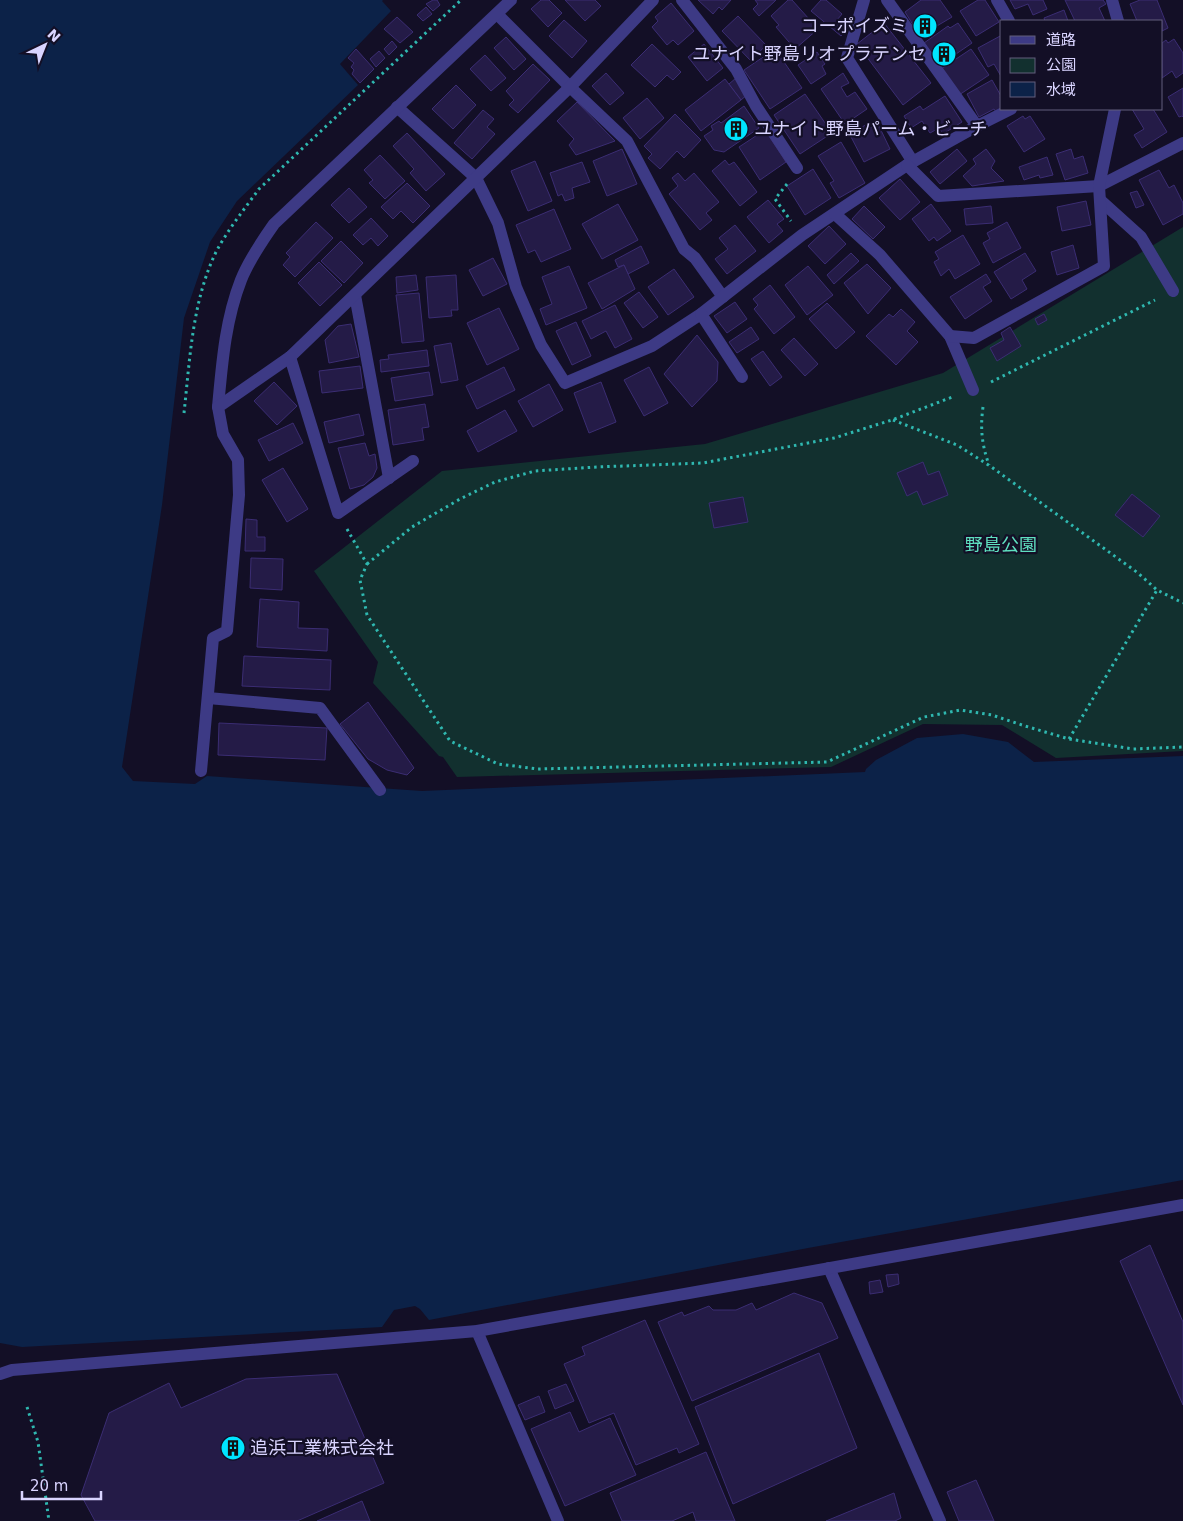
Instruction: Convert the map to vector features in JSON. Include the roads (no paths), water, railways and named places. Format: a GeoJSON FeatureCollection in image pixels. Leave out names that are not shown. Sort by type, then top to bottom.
{"type":"FeatureCollection","features":[{"type":"Feature","properties":{"kind":"street"},"geometry":{"type":"LineString","coordinates":[[201,771],[213,638],[227,631],[239,495],[238,460],[223,434],[218,407],[226,331],[242,278],[274,224],[511,0]]}},
{"type":"Feature","properties":{"kind":"street"},"geometry":{"type":"LineString","coordinates":[[218,407],[290,357],[570,88],[653,0]]}},
{"type":"Feature","properties":{"kind":"street"},"geometry":{"type":"LineString","coordinates":[[682,0],[736,69],[756,106],[797,168]]}},
{"type":"Feature","properties":{"kind":"street"},"geometry":{"type":"LineString","coordinates":[[864,0],[847,58],[910,163],[938,196],[1099,186],[1183,143]]}},
{"type":"Feature","properties":{"kind":"street"},"geometry":{"type":"LineString","coordinates":[[887,0],[977,126]]}},
{"type":"Feature","properties":{"kind":"street"},"geometry":{"type":"LineString","coordinates":[[997,0],[1008,20]]}},
{"type":"Feature","properties":{"kind":"street"},"geometry":{"type":"LineString","coordinates":[[1112,0],[1118,20]]}},
{"type":"Feature","properties":{"kind":"street"},"geometry":{"type":"LineString","coordinates":[[497,14],[570,88],[627,141],[684,249],[695,258],[723,297]]}},
{"type":"Feature","properties":{"kind":"street"},"geometry":{"type":"LineString","coordinates":[[397,107],[476,178],[498,223],[516,287],[537,336],[565,382],[652,346],[701,314],[802,235],[910,163],[1009,110]]}},
{"type":"Feature","properties":{"kind":"street"},"geometry":{"type":"LineString","coordinates":[[950,336],[974,338],[1104,266],[1099,186],[1115,110]]}},
{"type":"Feature","properties":{"kind":"street"},"geometry":{"type":"LineString","coordinates":[[1100,200],[1141,237],[1173,291]]}},
{"type":"Feature","properties":{"kind":"street"},"geometry":{"type":"LineString","coordinates":[[835,214],[880,255],[950,336],[973,390]]}},
{"type":"Feature","properties":{"kind":"street"},"geometry":{"type":"LineString","coordinates":[[355,295],[389,478]]}},
{"type":"Feature","properties":{"kind":"street"},"geometry":{"type":"LineString","coordinates":[[701,314],[742,377]]}},
{"type":"Feature","properties":{"kind":"street"},"geometry":{"type":"LineString","coordinates":[[290,357],[338,513],[413,462]]}},
{"type":"Feature","properties":{"kind":"street"},"geometry":{"type":"LineString","coordinates":[[208,698],[320,708],[380,790]]}},
{"type":"Feature","properties":{"kind":"street"},"geometry":{"type":"LineString","coordinates":[[0,1374],[12,1370],[477,1331],[1183,1205]]}},
{"type":"Feature","properties":{"kind":"street"},"geometry":{"type":"LineString","coordinates":[[829,1268],[940,1521]]}},
{"type":"Feature","properties":{"kind":"street"},"geometry":{"type":"LineString","coordinates":[[477,1331],[558,1521]]}},
{"type":"Feature","properties":{"kind":"water"},"geometry":{"type":"Polygon","coordinates":[[[0,0],[383,0],[391,11],[340,64],[358,85],[237,201],[210,242],[184,318],[162,505],[122,767],[133,781],[195,784],[207,776],[422,791],[865,772],[876,760],[917,738],[963,734],[1008,742],[1034,762],[1183,756],[1183,1180],[808,1248],[429,1320],[415,1306],[394,1310],[382,1327],[22,1347],[0,1343],[0,0]]]}},
{"type":"Feature","properties":{"kind":"place","name":"コーポイズミ"},"geometry":{"type":"Point","coordinates":[925,26]}},
{"type":"Feature","properties":{"kind":"place","name":"ユナイト野島リオプラテンセ"},"geometry":{"type":"Point","coordinates":[944,54]}},
{"type":"Feature","properties":{"kind":"place","name":"ユナイト野島パーム・ビーチ"},"geometry":{"type":"Point","coordinates":[736,129]}},
{"type":"Feature","properties":{"kind":"place","name":"追浜工業株式会社"},"geometry":{"type":"Point","coordinates":[233,1448]}},
{"type":"Feature","properties":{"kind":"park label","name":"野島公園"},"geometry":{"type":"Point","coordinates":[1001,545]}}]}
